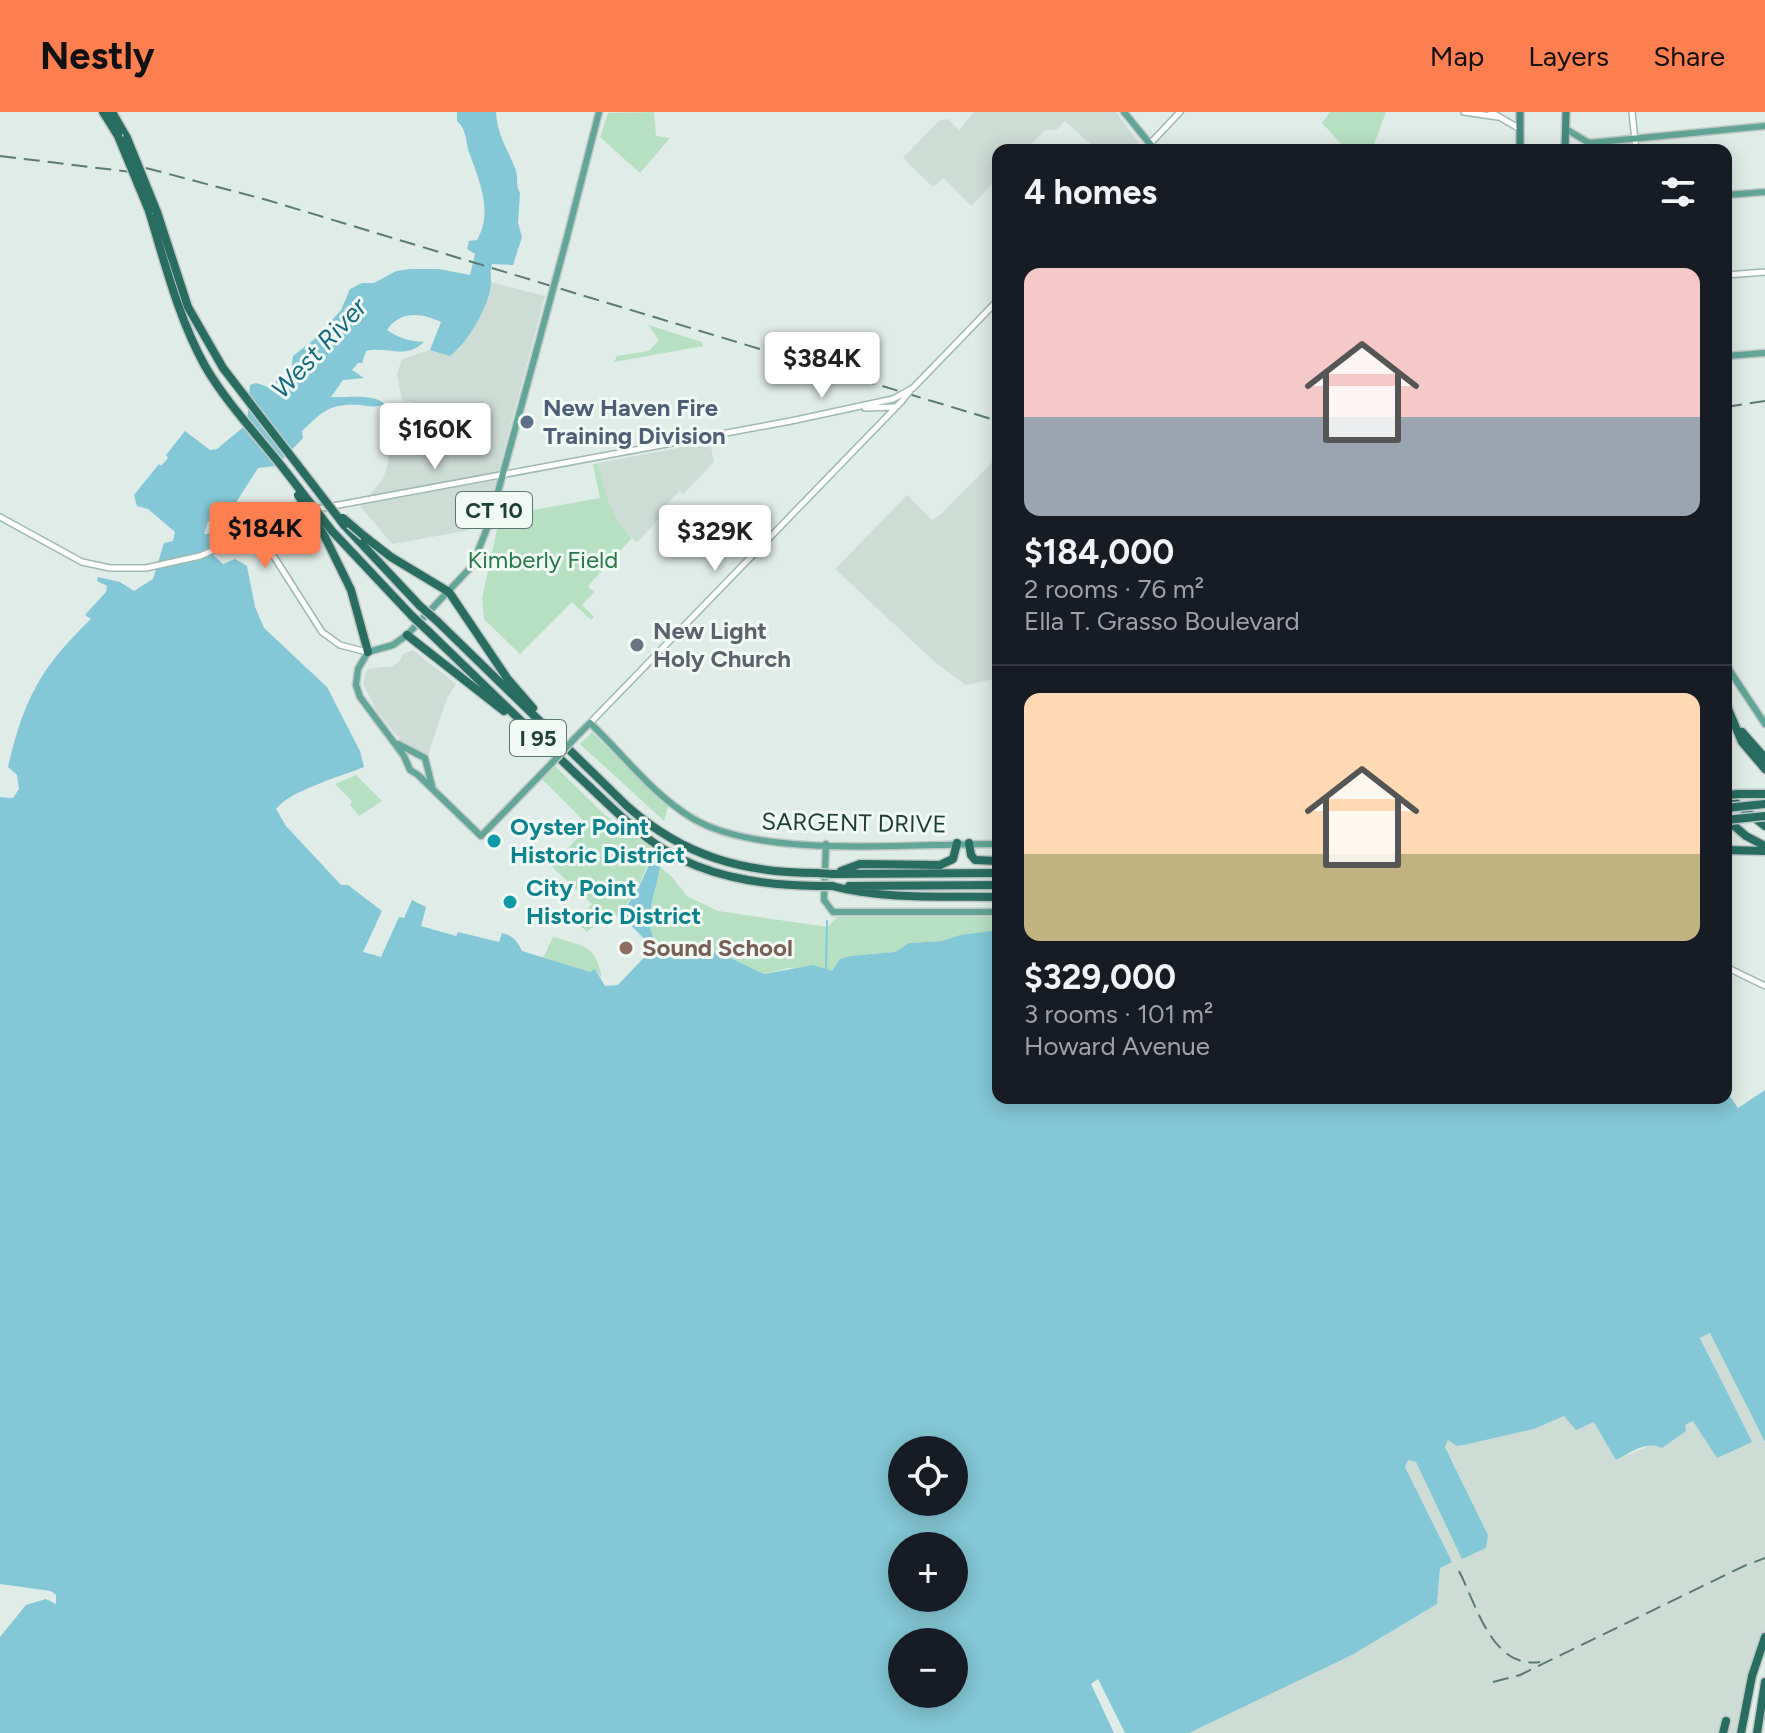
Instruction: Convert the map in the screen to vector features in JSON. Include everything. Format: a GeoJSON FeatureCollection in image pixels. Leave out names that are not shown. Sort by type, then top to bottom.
{"type":"FeatureCollection","features":[{"type":"Feature","properties":{"kind":"highway","name":"I 95"},"geometry":{"type":"LineString","coordinates":[[103,112],[123,137]]}},
{"type":"Feature","properties":{"kind":"highway","name":"I 95"},"geometry":{"type":"LineString","coordinates":[[112,112],[188,307],[223,368],[344,525],[420,606],[637,815],[682,846],[707,858],[746,869],[832,874],[992,873]]}},
{"type":"Feature","properties":{"kind":"highway"},"geometry":{"type":"LineString","coordinates":[[1520,112],[1520,144]]}},
{"type":"Feature","properties":{"kind":"highway"},"geometry":{"type":"LineString","coordinates":[[1565,144],[1566,112]]}},
{"type":"Feature","properties":{"kind":"highway","name":"I 95"},"geometry":{"type":"LineString","coordinates":[[153,211],[184,323],[212,377],[287,473],[328,534],[629,824],[680,858],[731,877],[771,884],[992,885]]}},
{"type":"Feature","properties":{"kind":"highway"},"geometry":{"type":"LineString","coordinates":[[328,505],[391,557],[449,592],[507,678],[559,739]]}},
{"type":"Feature","properties":{"kind":"highway"},"geometry":{"type":"LineString","coordinates":[[328,534],[351,590],[368,652]]}},
{"type":"Feature","properties":{"kind":"highway"},"geometry":{"type":"LineString","coordinates":[[407,635],[536,736]]}},
{"type":"Feature","properties":{"kind":"highway"},"geometry":{"type":"LineString","coordinates":[[1732,710],[1744,735],[1765,765]]}},
{"type":"Feature","properties":{"kind":"highway"},"geometry":{"type":"LineString","coordinates":[[1732,718],[1742,742],[1765,765]]}},
{"type":"Feature","properties":{"kind":"highway"},"geometry":{"type":"LineString","coordinates":[[1732,795],[1765,794]]}},
{"type":"Feature","properties":{"kind":"highway"},"geometry":{"type":"LineString","coordinates":[[1732,800],[1765,826]]}},
{"type":"Feature","properties":{"kind":"highway"},"geometry":{"type":"LineString","coordinates":[[1732,807],[1765,804]]}},
{"type":"Feature","properties":{"kind":"highway"},"geometry":{"type":"LineString","coordinates":[[1732,819],[1765,816]]}},
{"type":"Feature","properties":{"kind":"highway"},"geometry":{"type":"LineString","coordinates":[[1732,824],[1765,849]]}},
{"type":"Feature","properties":{"kind":"highway"},"geometry":{"type":"LineString","coordinates":[[832,874],[860,864],[940,865],[953,859],[957,843]]}},
{"type":"Feature","properties":{"kind":"highway"},"geometry":{"type":"LineString","coordinates":[[969,843],[975,860],[992,861]]}},
{"type":"Feature","properties":{"kind":"highway"},"geometry":{"type":"LineString","coordinates":[[1732,850],[1765,849]]}},
{"type":"Feature","properties":{"kind":"highway"},"geometry":{"type":"LineString","coordinates":[[832,886],[908,895],[992,897]]}},
{"type":"Feature","properties":{"kind":"highway"},"geometry":{"type":"LineString","coordinates":[[1735,1732],[1765,1638]]}},
{"type":"Feature","properties":{"kind":"highway"},"geometry":{"type":"LineString","coordinates":[[1757,1733],[1765,1682]]}},
{"type":"Feature","properties":{"kind":"highway"},"geometry":{"type":"LineString","coordinates":[[1741,1733],[1745,1707]]}},
{"type":"Feature","properties":{"kind":"highway"},"geometry":{"type":"LineString","coordinates":[[1723,1733],[1726,1721]]}},
{"type":"Feature","properties":{"kind":"main road","name":"CT 10"},"geometry":{"type":"LineString","coordinates":[[368,652],[393,645],[407,635],[472,566],[484,542],[599,112]]}},
{"type":"Feature","properties":{"kind":"main road"},"geometry":{"type":"LineString","coordinates":[[1124,112],[1146,144]]}},
{"type":"Feature","properties":{"kind":"main road"},"geometry":{"type":"LineString","coordinates":[[1152,144],[1180,112]]}},
{"type":"Feature","properties":{"kind":"main road"},"geometry":{"type":"LineString","coordinates":[[1464,112],[1498,117]]}},
{"type":"Feature","properties":{"kind":"main road"},"geometry":{"type":"LineString","coordinates":[[1491,112],[1520,129]]}},
{"type":"Feature","properties":{"kind":"main road"},"geometry":{"type":"LineString","coordinates":[[1632,112],[1636,144]]}},
{"type":"Feature","properties":{"kind":"main road"},"geometry":{"type":"LineString","coordinates":[[1566,129],[1587,143],[1765,126]]}},
{"type":"Feature","properties":{"kind":"main road"},"geometry":{"type":"LineString","coordinates":[[1732,195],[1765,192]]}},
{"type":"Feature","properties":{"kind":"main road"},"geometry":{"type":"LineString","coordinates":[[1732,275],[1765,272]]}},
{"type":"Feature","properties":{"kind":"main road"},"geometry":{"type":"LineString","coordinates":[[257,530],[322,632],[340,645],[368,652],[356,674],[357,691],[393,740],[410,770],[434,789],[481,836],[992,306]]}},
{"type":"Feature","properties":{"kind":"main road"},"geometry":{"type":"LineString","coordinates":[[1732,356],[1765,353]]}},
{"type":"Feature","properties":{"kind":"main road"},"geometry":{"type":"LineString","coordinates":[[0,517],[66,555],[92,565],[117,569],[148,568],[186,561],[315,509],[859,408],[893,399],[913,388]]}},
{"type":"Feature","properties":{"kind":"main road"},"geometry":{"type":"LineString","coordinates":[[859,408],[898,404]]}},
{"type":"Feature","properties":{"kind":"main road"},"geometry":{"type":"LineString","coordinates":[[1732,674],[1765,724]]}},
{"type":"Feature","properties":{"kind":"main road","name":"SARGENT DRIVE"},"geometry":{"type":"LineString","coordinates":[[590,723],[683,812],[716,830],[766,842],[992,844]]}},
{"type":"Feature","properties":{"kind":"main road"},"geometry":{"type":"LineString","coordinates":[[393,740],[425,758],[434,789]]}},
{"type":"Feature","properties":{"kind":"main road"},"geometry":{"type":"LineString","coordinates":[[408,763],[415,755]]}},
{"type":"Feature","properties":{"kind":"main road"},"geometry":{"type":"LineString","coordinates":[[418,775],[427,769]]}},
{"type":"Feature","properties":{"kind":"main road"},"geometry":{"type":"LineString","coordinates":[[826,844],[824,900],[831,911],[992,912]]}},
{"type":"Feature","properties":{"kind":"main road"},"geometry":{"type":"LineString","coordinates":[[1732,970],[1765,986]]}},
{"type":"Feature","properties":{"kind":"shaded area"},"geometry":{"type":"Polygon","coordinates":[[[974,112],[1116,112],[1139,143],[1090,144],[1065,121],[1056,130],[1045,130],[1032,144],[992,144],[992,184],[971,206],[944,178],[933,187],[903,158],[939,121],[948,119],[959,130],[974,112]]]}},
{"type":"Feature","properties":{"kind":"shaded area"},"geometry":{"type":"Polygon","coordinates":[[[491,282],[545,296],[485,522],[465,531],[392,544],[360,506],[383,479],[389,459],[386,436],[393,442],[417,443],[471,435],[458,414],[402,400],[397,374],[402,359],[430,350],[452,354],[459,349],[474,327],[491,282]]]}},
{"type":"Feature","properties":{"kind":"shaded area"},"geometry":{"type":"Polygon","coordinates":[[[710,442],[714,462],[683,494],[680,491],[662,509],[665,512],[637,543],[617,522],[606,499],[598,463],[710,442]]]}},
{"type":"Feature","properties":{"kind":"shaded area"},"geometry":{"type":"Polygon","coordinates":[[[992,462],[992,679],[966,685],[937,664],[835,569],[907,495],[932,520],[992,462]]]}},
{"type":"Feature","properties":{"kind":"shaded area"},"geometry":{"type":"Polygon","coordinates":[[[413,650],[456,684],[447,698],[428,755],[403,743],[377,711],[363,684],[367,669],[392,666],[399,662],[403,654],[413,650]]]}},
{"type":"Feature","properties":{"kind":"shaded area"},"geometry":{"type":"Polygon","coordinates":[[[1711,1333],[1765,1442],[1765,1637],[1735,1733],[1189,1733],[1352,1655],[1437,1604],[1440,1568],[1452,1562],[1405,1467],[1408,1460],[1416,1462],[1463,1559],[1488,1535],[1445,1446],[1448,1440],[1458,1446],[1464,1445],[1534,1429],[1564,1416],[1594,1421],[1616,1460],[1654,1444],[1693,1420],[1751,1442],[1700,1337],[1711,1333]]]}},
{"type":"Feature","properties":{"kind":"green space"},"geometry":{"type":"Polygon","coordinates":[[[654,112],[656,136],[670,138],[640,173],[600,137],[608,113],[654,112]]]}},
{"type":"Feature","properties":{"kind":"green space"},"geometry":{"type":"Polygon","coordinates":[[[1330,112],[1386,112],[1374,144],[1341,144],[1322,123],[1330,112]]]}},
{"type":"Feature","properties":{"kind":"green space"},"geometry":{"type":"Polygon","coordinates":[[[648,325],[702,342],[703,346],[614,362],[617,356],[649,351],[659,340],[648,325]]]}},
{"type":"Feature","properties":{"kind":"green space","name":"Kimberly Field"},"geometry":{"type":"Polygon","coordinates":[[[598,463],[613,512],[632,538],[588,586],[594,592],[582,605],[594,617],[591,620],[572,602],[520,654],[484,619],[482,598],[500,516],[600,498],[593,464],[598,463]]]}},
{"type":"Feature","properties":{"kind":"green space"},"geometry":{"type":"Polygon","coordinates":[[[592,732],[668,806],[664,821],[580,744],[592,732]]]}},
{"type":"Feature","properties":{"kind":"green space"},"geometry":{"type":"Polygon","coordinates":[[[555,766],[605,815],[654,850],[638,887],[620,915],[603,917],[587,932],[576,921],[592,904],[551,866],[589,826],[542,779],[555,766]]]}},
{"type":"Feature","properties":{"kind":"green space"},"geometry":{"type":"Polygon","coordinates":[[[356,775],[382,801],[359,816],[350,805],[352,801],[335,784],[356,775]]]}},
{"type":"Feature","properties":{"kind":"green space"},"geometry":{"type":"Polygon","coordinates":[[[660,867],[687,896],[718,911],[828,927],[837,917],[992,917],[992,931],[942,941],[909,943],[895,952],[840,959],[832,971],[788,968],[764,974],[718,952],[669,957],[653,935],[650,925],[660,867]]]}},
{"type":"Feature","properties":{"kind":"green space"},"geometry":{"type":"Polygon","coordinates":[[[553,937],[592,953],[602,978],[595,969],[590,972],[543,958],[553,937]]]}},
{"type":"Feature","properties":{"kind":"water","name":"West River"},"geometry":{"type":"Polygon","coordinates":[[[457,112],[496,112],[500,134],[516,171],[520,193],[518,223],[522,237],[513,265],[492,264],[490,292],[482,313],[463,343],[450,356],[430,350],[441,322],[412,315],[398,319],[387,330],[405,339],[424,342],[410,350],[366,351],[362,363],[352,370],[364,378],[343,380],[331,397],[367,397],[385,404],[341,405],[322,413],[302,431],[303,438],[276,466],[258,468],[226,518],[208,522],[204,534],[220,532],[213,555],[223,564],[235,559],[247,566],[255,607],[264,628],[327,687],[360,751],[364,767],[304,790],[276,809],[286,826],[341,885],[348,885],[382,911],[363,952],[381,957],[399,917],[404,918],[412,900],[426,907],[421,926],[456,936],[458,932],[499,942],[502,933],[506,934],[515,939],[522,951],[590,972],[595,969],[605,986],[618,985],[653,948],[621,915],[639,887],[652,858],[660,867],[650,925],[653,936],[669,957],[718,952],[764,974],[813,965],[832,971],[840,959],[851,956],[895,952],[909,943],[942,941],[992,931],[992,1104],[1732,1104],[1732,1100],[1738,1108],[1765,1090],[1765,1442],[1710,1333],[1700,1338],[1752,1442],[1717,1458],[1693,1421],[1685,1425],[1686,1431],[1662,1448],[1644,1446],[1616,1460],[1594,1422],[1576,1430],[1564,1416],[1534,1429],[1464,1445],[1457,1446],[1448,1440],[1445,1447],[1488,1535],[1486,1548],[1462,1559],[1416,1462],[1408,1460],[1405,1467],[1452,1562],[1440,1568],[1437,1604],[1352,1655],[1189,1733],[1125,1733],[1098,1679],[1091,1684],[1114,1733],[0,1733],[0,1637],[26,1605],[46,1599],[56,1604],[56,1595],[51,1591],[0,1584],[0,797],[13,798],[19,789],[17,775],[8,767],[14,743],[36,686],[59,653],[91,619],[85,615],[106,592],[107,586],[97,581],[98,577],[120,582],[134,591],[153,579],[164,543],[173,541],[175,532],[148,509],[137,506],[134,495],[159,464],[161,466],[168,458],[166,455],[185,431],[210,450],[217,449],[247,424],[250,385],[256,383],[274,389],[277,377],[280,384],[291,373],[293,356],[317,337],[341,310],[350,289],[362,283],[374,283],[396,271],[410,269],[439,269],[470,275],[475,254],[467,249],[469,241],[477,240],[482,230],[484,208],[465,133],[457,121],[457,112]]]}},
{"type":"Feature","properties":{"kind":"waterway"},"geometry":{"type":"LineString","coordinates":[[826,970],[827,921]]}},
{"type":"Feature","properties":{"kind":"railway"},"geometry":{"type":"LineString","coordinates":[[0,156],[131,172]]}},
{"type":"Feature","properties":{"kind":"railway"},"geometry":{"type":"LineString","coordinates":[[146,168],[267,200],[992,419]]}},
{"type":"Feature","properties":{"kind":"railway"},"geometry":{"type":"LineString","coordinates":[[1732,406],[1765,401]]}},
{"type":"Feature","properties":{"kind":"railway"},"geometry":{"type":"LineString","coordinates":[[1493,1682],[1520,1675],[1765,1558]]}},
{"type":"Feature","properties":{"kind":"railway"},"geometry":{"type":"LineString","coordinates":[[1459,1571],[1480,1617],[1498,1646],[1523,1662],[1540,1662]]}},
{"type":"Feature","properties":{"kind":"place","name":"New Haven Fire Training Division"},"geometry":{"type":"Point","coordinates":[527,422]}},
{"type":"Feature","properties":{"kind":"place","name":"New Light Holy Church"},"geometry":{"type":"Point","coordinates":[637,645]}},
{"type":"Feature","properties":{"kind":"place","name":"Oyster Point Historic District"},"geometry":{"type":"Point","coordinates":[494,841]}},
{"type":"Feature","properties":{"kind":"place","name":"City Point Historic District"},"geometry":{"type":"Point","coordinates":[510,902]}},
{"type":"Feature","properties":{"kind":"place","name":"Sound School"},"geometry":{"type":"Point","coordinates":[626,948]}}]}
